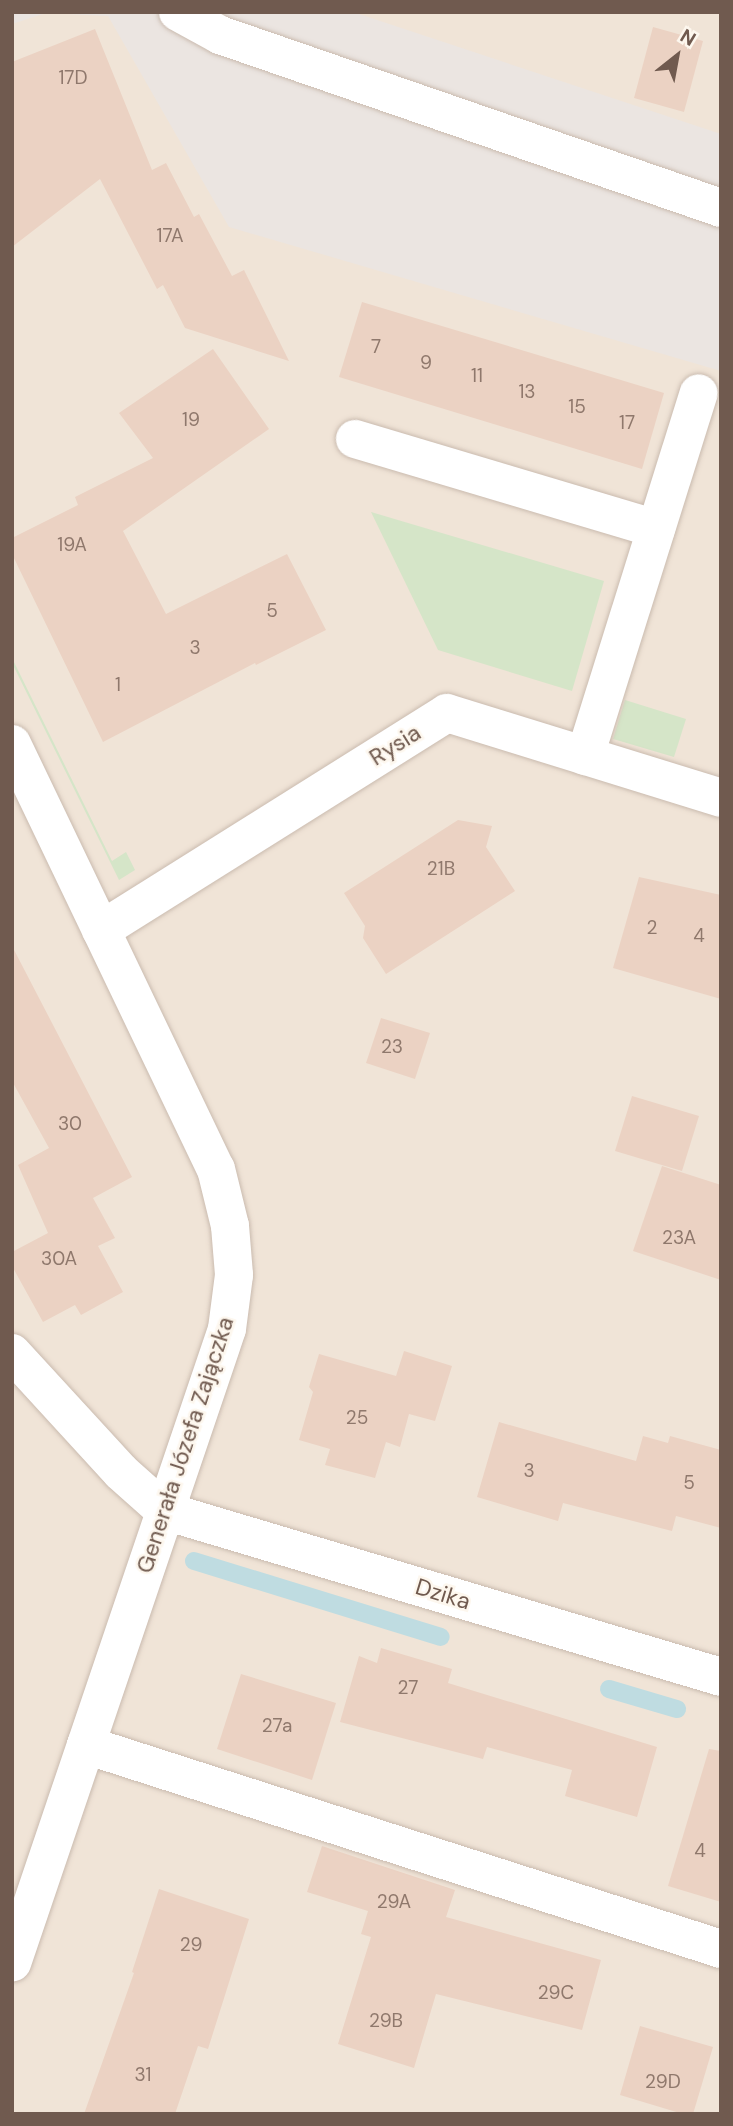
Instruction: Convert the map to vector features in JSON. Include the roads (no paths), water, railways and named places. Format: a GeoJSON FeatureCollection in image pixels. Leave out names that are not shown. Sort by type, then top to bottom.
{"type":"FeatureCollection","features":[{"type":"Feature","properties":{"kind":"street"},"geometry":{"type":"LineString","coordinates":[[178,12],[220,35],[721,208]]}},
{"type":"Feature","properties":{"kind":"street"},"geometry":{"type":"LineString","coordinates":[[585,756],[699,393]]}},
{"type":"Feature","properties":{"kind":"street"},"geometry":{"type":"LineString","coordinates":[[355,439],[656,529]]}},
{"type":"Feature","properties":{"kind":"street","name":"Rysia"},"geometry":{"type":"LineString","coordinates":[[101,930],[447,713],[721,798]]}},
{"type":"Feature","properties":{"kind":"street","name":"Generała Józefa Zajączka"},"geometry":{"type":"LineString","coordinates":[[12,744],[216,1169],[230,1226],[234,1275],[227,1329],[12,1963]]}},
{"type":"Feature","properties":{"kind":"street"},"geometry":{"type":"LineString","coordinates":[[12,1353],[121,1472],[165,1511]]}},
{"type":"Feature","properties":{"kind":"street","name":"Dzika"},"geometry":{"type":"LineString","coordinates":[[165,1511],[721,1677]]}},
{"type":"Feature","properties":{"kind":"street"},"geometry":{"type":"LineString","coordinates":[[86,1745],[721,1949]]}},
{"type":"Feature","properties":{"kind":"waterway"},"geometry":{"type":"LineString","coordinates":[[194,1561],[441,1637]]}},
{"type":"Feature","properties":{"kind":"waterway"},"geometry":{"type":"LineString","coordinates":[[609,1689],[677,1709]]}}]}
